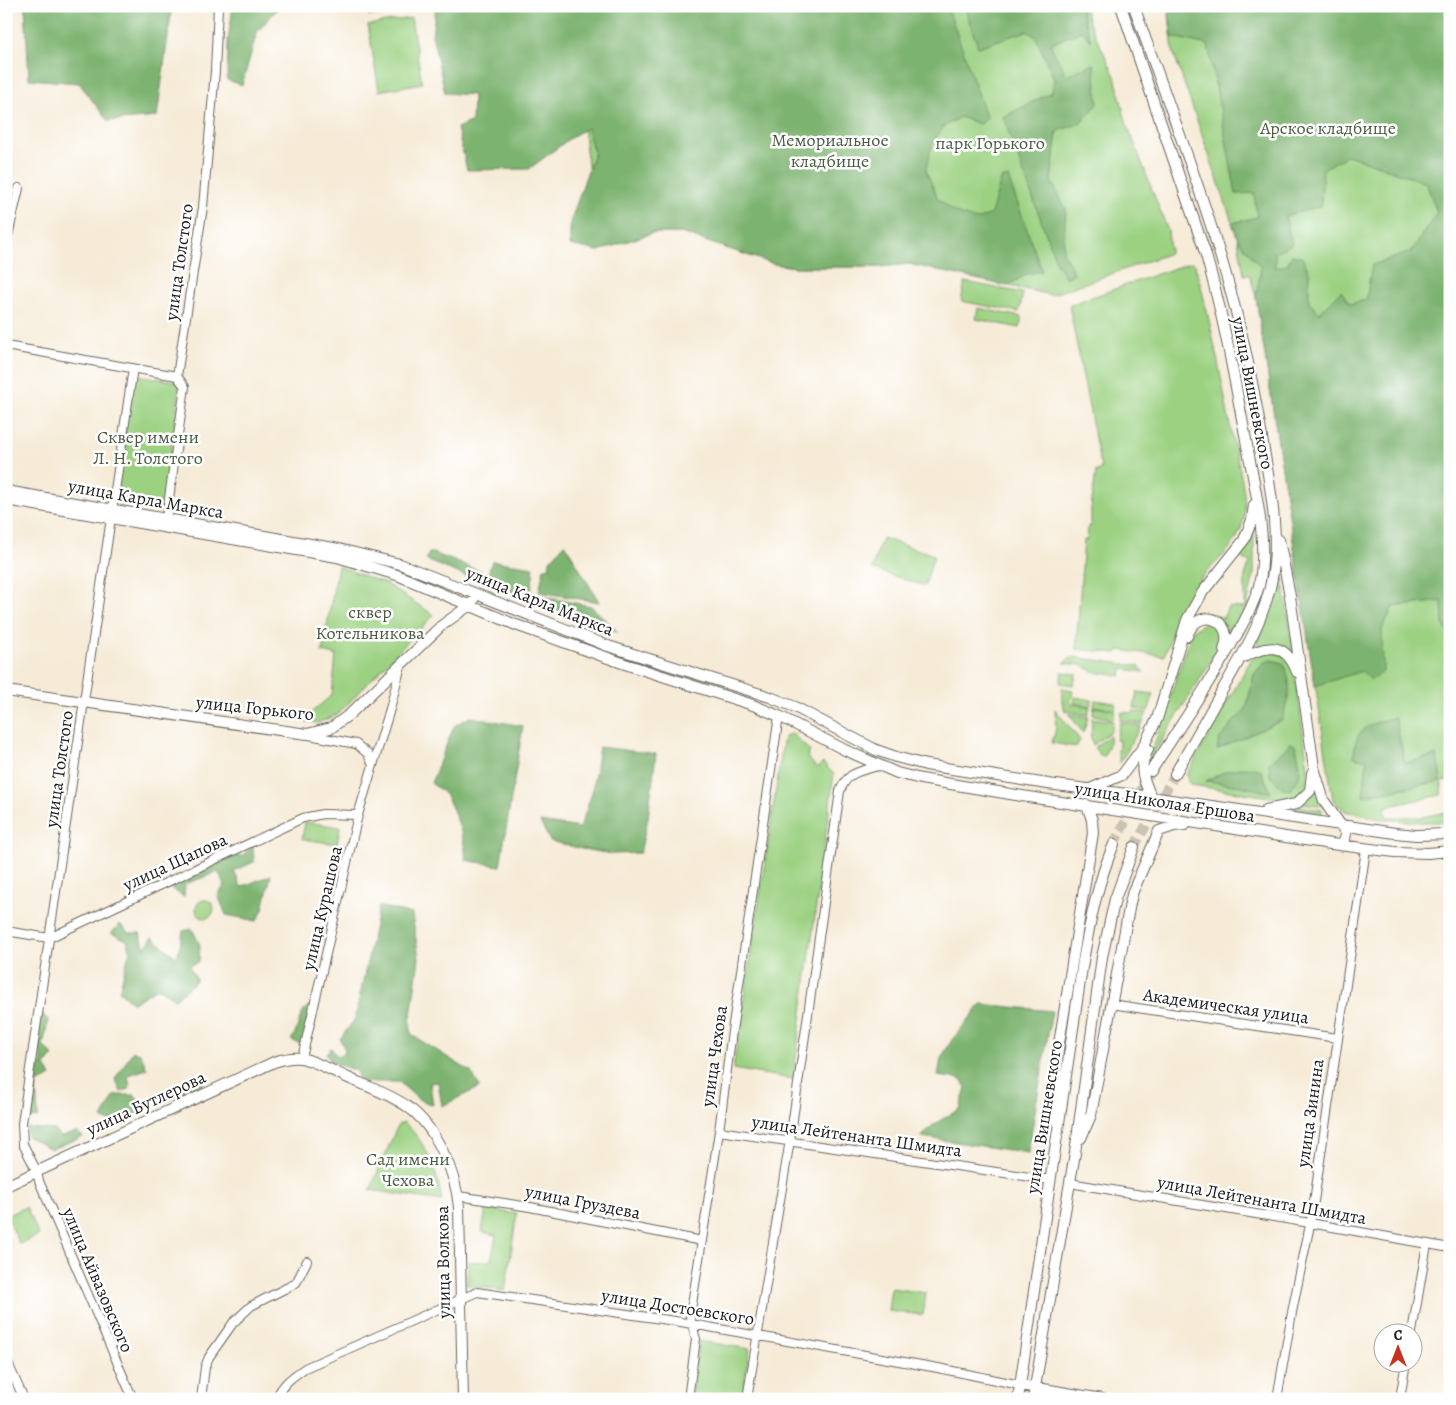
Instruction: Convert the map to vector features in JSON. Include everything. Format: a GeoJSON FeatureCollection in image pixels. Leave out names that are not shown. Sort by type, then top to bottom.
{"type":"FeatureCollection","features":[{"type":"Feature","properties":{"kind":"main road","name":"улица Вишневского"},"geometry":{"type":"LineString","coordinates":[[1121,6],[1210,268],[1226,334],[1256,494],[1262,540],[1259,586],[1254,602],[1213,676],[1151,771]]}},
{"type":"Feature","properties":{"kind":"main road","name":"улица Вишневского"},"geometry":{"type":"LineString","coordinates":[[1134,6],[1207,215],[1241,332],[1260,424],[1270,487],[1275,542],[1272,578],[1262,616],[1175,774]]}},
{"type":"Feature","properties":{"kind":"main road"},"geometry":{"type":"LineString","coordinates":[[1270,487],[1290,596],[1314,768],[1324,801],[1346,833],[1340,845]]}},
{"type":"Feature","properties":{"kind":"main road","name":"улица Карла Маркса"},"geometry":{"type":"LineString","coordinates":[[6,492],[337,557],[384,571],[516,625],[617,662],[725,695],[779,716],[878,766]]}},
{"type":"Feature","properties":{"kind":"main road"},"geometry":{"type":"LineString","coordinates":[[1088,790],[1122,775],[1143,747],[1157,719],[1187,620],[1202,593],[1244,540],[1252,520],[1256,494]]}},
{"type":"Feature","properties":{"kind":"main road","name":"улица Карла Маркса"},"geometry":{"type":"LineString","coordinates":[[6,500],[111,514],[166,518],[338,549],[400,564],[608,646],[770,697],[795,707],[858,742],[896,757],[926,765],[1048,784]]}},
{"type":"Feature","properties":{"kind":"main road","name":"улица Горького"},"geometry":{"type":"LineString","coordinates":[[6,691],[315,734],[331,728],[350,714],[441,626],[470,605],[477,594]]}},
{"type":"Feature","properties":{"kind":"main road"},"geometry":{"type":"LineString","coordinates":[[1151,797],[1142,776],[1142,762],[1161,720],[1189,629],[1194,623],[1203,619],[1215,620],[1225,629],[1227,637],[1227,643],[1213,676]]}},
{"type":"Feature","properties":{"kind":"main road"},"geometry":{"type":"LineString","coordinates":[[1240,659],[1257,650],[1271,648],[1284,652],[1293,662],[1298,677],[1312,770],[1310,791],[1296,804],[1270,810],[1249,811]]}},
{"type":"Feature","properties":{"kind":"main road","name":"улица Николая Ершова"},"geometry":{"type":"LineString","coordinates":[[878,766],[921,779],[1366,849],[1428,853],[1450,850]]}},
{"type":"Feature","properties":{"kind":"main road","name":"улица Николая Ершова"},"geometry":{"type":"LineString","coordinates":[[1048,784],[1249,811],[1369,830],[1416,835],[1450,834]]}},
{"type":"Feature","properties":{"kind":"main road"},"geometry":{"type":"LineString","coordinates":[[1057,1136],[1054,1101],[1058,1050],[1092,833],[1092,820],[1087,805]]}},
{"type":"Feature","properties":{"kind":"main road"},"geometry":{"type":"LineString","coordinates":[[1075,1153],[1091,1115],[1133,890],[1159,831],[1174,826],[1202,824]]}},
{"type":"Feature","properties":{"kind":"main road","name":"улица Зинина"},"geometry":{"type":"LineString","coordinates":[[1366,849],[1369,830]]}},
{"type":"Feature","properties":{"kind":"main road","name":"улица Вишневского"},"geometry":{"type":"LineString","coordinates":[[1018,1399],[1089,927],[1105,865],[1114,844]]}},
{"type":"Feature","properties":{"kind":"main road","name":"улица Вишневского"},"geometry":{"type":"LineString","coordinates":[[1033,1399],[1075,1153],[1102,957],[1115,899],[1134,847]]}},
{"type":"Feature","properties":{"kind":"main road","name":"улица Бутлерова"},"geometry":{"type":"LineString","coordinates":[[6,1186],[274,1062],[289,1058],[302,1058]]}},
{"type":"Feature","properties":{"kind":"main road","name":"улица Волкова"},"geometry":{"type":"LineString","coordinates":[[302,1058],[408,1107],[421,1118],[443,1152],[454,1179],[458,1196],[463,1399]]}},
{"type":"Feature","properties":{"kind":"main road","name":"улица Достоевского"},"geometry":{"type":"LineString","coordinates":[[1020,1385],[1102,1399]]}},
{"type":"Feature","properties":{"kind":"street","name":"улица Толстого"},"geometry":{"type":"LineString","coordinates":[[166,518],[185,387],[177,376],[203,207],[216,72],[218,6]]}},
{"type":"Feature","properties":{"kind":"street"},"geometry":{"type":"LineString","coordinates":[[6,244],[19,188]]}},
{"type":"Feature","properties":{"kind":"street"},"geometry":{"type":"LineString","coordinates":[[6,346],[177,376]]}},
{"type":"Feature","properties":{"kind":"street","name":"улица Толстого"},"geometry":{"type":"LineString","coordinates":[[37,1172],[23,1144],[22,1122],[133,368]]}},
{"type":"Feature","properties":{"kind":"street","name":"улица Курашова"},"geometry":{"type":"LineString","coordinates":[[302,1058],[358,815],[401,665]]}},
{"type":"Feature","properties":{"kind":"street","name":"улица Чехова"},"geometry":{"type":"LineString","coordinates":[[688,1399],[696,1339],[690,1317],[779,716]]}},
{"type":"Feature","properties":{"kind":"street"},"geometry":{"type":"LineString","coordinates":[[307,734],[356,744],[368,754],[373,765]]}},
{"type":"Feature","properties":{"kind":"street"},"geometry":{"type":"LineString","coordinates":[[747,1399],[790,1140],[840,791],[844,781],[850,774],[878,766]]}},
{"type":"Feature","properties":{"kind":"street","name":"улица Щапова"},"geometry":{"type":"LineString","coordinates":[[49,938],[304,818],[323,814],[358,815]]}},
{"type":"Feature","properties":{"kind":"street","name":"улица Зинина"},"geometry":{"type":"LineString","coordinates":[[1277,1399],[1325,1134],[1337,1038],[1366,849]]}},
{"type":"Feature","properties":{"kind":"street"},"geometry":{"type":"LineString","coordinates":[[6,931],[49,938]]}},
{"type":"Feature","properties":{"kind":"street","name":"Академическая улица"},"geometry":{"type":"LineString","coordinates":[[1111,1004],[1337,1038]]}},
{"type":"Feature","properties":{"kind":"street","name":"улица Лейтенанта Шмидта"},"geometry":{"type":"LineString","coordinates":[[719,1131],[1050,1180]]}},
{"type":"Feature","properties":{"kind":"street","name":"улица Айвазовского"},"geometry":{"type":"LineString","coordinates":[[37,1172],[39,1181],[134,1399]]}},
{"type":"Feature","properties":{"kind":"street","name":"улица Лейтенанта Шмидта"},"geometry":{"type":"LineString","coordinates":[[1070,1183],[1450,1248]]}},
{"type":"Feature","properties":{"kind":"street","name":"улица Груздева"},"geometry":{"type":"LineString","coordinates":[[458,1196],[530,1207],[702,1241]]}},
{"type":"Feature","properties":{"kind":"street"},"geometry":{"type":"LineString","coordinates":[[1414,1322],[1427,1244]]}},
{"type":"Feature","properties":{"kind":"street"},"geometry":{"type":"LineString","coordinates":[[201,1399],[205,1367],[209,1357],[234,1323],[251,1306],[296,1283],[308,1260]]}},
{"type":"Feature","properties":{"kind":"street","name":"улица Достоевского"},"geometry":{"type":"LineString","coordinates":[[276,1399],[280,1389],[289,1379],[305,1368],[476,1292],[758,1336],[1020,1385]]}},
{"type":"Feature","properties":{"kind":"street"},"geometry":{"type":"LineString","coordinates":[[6,1359],[24,1399]]}},
{"type":"Feature","properties":{"kind":"street"},"geometry":{"type":"LineString","coordinates":[[1400,1399],[1404,1372]]}},
{"type":"Feature","properties":{"kind":"green space"},"geometry":{"type":"Polygon","coordinates":[[[25,6],[172,6],[157,117],[108,121],[79,83],[29,79],[25,6]]]}},
{"type":"Feature","properties":{"kind":"green space"},"geometry":{"type":"Polygon","coordinates":[[[233,6],[280,6],[257,32],[242,85],[227,80],[228,41],[233,6]]]}},
{"type":"Feature","properties":{"kind":"green space"},"geometry":{"type":"Polygon","coordinates":[[[367,6],[403,6],[404,10],[369,16],[367,6]]]}},
{"type":"Feature","properties":{"kind":"green space","name":"парк Горького"},"geometry":{"type":"Polygon","coordinates":[[[436,6],[947,6],[987,118],[979,124],[960,117],[943,127],[932,145],[926,170],[938,199],[958,214],[977,220],[991,214],[1001,179],[1008,177],[1042,271],[1027,274],[1007,286],[909,264],[879,267],[795,267],[774,264],[681,233],[652,233],[598,251],[570,245],[570,223],[594,153],[587,128],[573,136],[529,169],[467,170],[457,128],[472,121],[473,95],[445,93],[432,35],[436,6]]]}},
{"type":"Feature","properties":{"kind":"green space","name":"парк Горького"},"geometry":{"type":"Polygon","coordinates":[[[569,6],[1084,6],[1089,22],[1115,76],[1126,122],[1168,231],[1170,252],[1051,295],[909,264],[879,267],[795,267],[774,264],[681,233],[652,233],[598,251],[569,6]]]}},
{"type":"Feature","properties":{"kind":"green space"},"geometry":{"type":"Polygon","coordinates":[[[964,6],[1080,6],[1091,41],[1082,31],[1050,44],[1066,75],[1094,64],[1098,104],[1079,124],[1057,131],[1051,181],[1066,209],[1063,252],[1074,273],[1066,278],[1057,264],[1003,117],[1052,92],[1054,79],[1036,37],[1027,31],[978,47],[964,6]]]}},
{"type":"Feature","properties":{"kind":"green space","name":"Арское кладбище"},"geometry":{"type":"Polygon","coordinates":[[[1168,6],[1450,6],[1450,783],[1447,780],[1442,781],[1441,795],[1385,807],[1386,817],[1421,817],[1448,812],[1446,822],[1380,819],[1345,811],[1333,800],[1256,297],[1250,275],[1244,275],[1238,239],[1173,51],[1168,6]]]}},
{"type":"Feature","properties":{"kind":"green space","name":"Арское кладбище"},"geometry":{"type":"Polygon","coordinates":[[[1168,6],[1450,6],[1450,635],[1443,624],[1442,601],[1393,607],[1382,629],[1383,672],[1371,680],[1362,671],[1315,686],[1256,297],[1261,268],[1238,239],[1232,223],[1257,217],[1254,193],[1236,194],[1208,45],[1172,37],[1168,6]],[[1348,155],[1323,169],[1321,206],[1285,216],[1292,244],[1275,253],[1275,268],[1287,265],[1292,255],[1302,257],[1309,272],[1309,303],[1320,313],[1341,291],[1350,304],[1366,300],[1372,265],[1411,252],[1437,212],[1426,183],[1348,155]]]}},
{"type":"Feature","properties":{"kind":"green space"},"geometry":{"type":"Polygon","coordinates":[[[411,18],[422,83],[379,91],[368,25],[411,18]]]}},
{"type":"Feature","properties":{"kind":"green space"},"geometry":{"type":"Polygon","coordinates":[[[1192,262],[1195,264],[1210,326],[1241,477],[1245,505],[1242,525],[1233,544],[1204,575],[1185,604],[1164,656],[1120,650],[1117,653],[1076,649],[1084,540],[1087,540],[1088,526],[1091,526],[1091,509],[1096,471],[1101,469],[1069,305],[1192,262]]]}},
{"type":"Feature","properties":{"kind":"green space"},"geometry":{"type":"Polygon","coordinates":[[[965,282],[1023,293],[1019,312],[961,301],[965,282]]]}},
{"type":"Feature","properties":{"kind":"green space"},"geometry":{"type":"Polygon","coordinates":[[[978,308],[1022,317],[1020,328],[976,319],[978,308]]]}},
{"type":"Feature","properties":{"kind":"green space","name":"Сквер имени Л. Н. Толстого"},"geometry":{"type":"Polygon","coordinates":[[[137,375],[174,381],[180,386],[164,508],[115,500],[133,378],[137,375]]]}},
{"type":"Feature","properties":{"kind":"green space"},"geometry":{"type":"Polygon","coordinates":[[[1254,526],[1254,573],[1247,607],[1245,607],[1245,576],[1250,562],[1238,556],[1246,546],[1254,526]]]}},
{"type":"Feature","properties":{"kind":"green space"},"geometry":{"type":"Polygon","coordinates":[[[882,538],[934,555],[925,586],[872,569],[882,538]]]}},
{"type":"Feature","properties":{"kind":"green space"},"geometry":{"type":"Polygon","coordinates":[[[565,544],[599,602],[539,592],[544,568],[549,568],[550,560],[565,544]]]}},
{"type":"Feature","properties":{"kind":"green space"},"geometry":{"type":"Polygon","coordinates":[[[429,553],[483,572],[480,579],[475,580],[426,560],[429,553]]]}},
{"type":"Feature","properties":{"kind":"green space"},"geometry":{"type":"Polygon","coordinates":[[[492,561],[534,567],[531,593],[523,597],[486,582],[492,561]]]}},
{"type":"Feature","properties":{"kind":"green space","name":"сквер Котельникова"},"geometry":{"type":"Polygon","coordinates":[[[338,566],[386,584],[434,615],[337,715],[318,723],[301,721],[332,695],[336,655],[322,652],[338,566]]]}},
{"type":"Feature","properties":{"kind":"green space"},"geometry":{"type":"Polygon","coordinates":[[[1278,567],[1281,567],[1295,660],[1257,646],[1273,602],[1278,567]]]}},
{"type":"Feature","properties":{"kind":"green space"},"geometry":{"type":"Polygon","coordinates":[[[544,597],[591,606],[618,632],[537,603],[544,597]]]}},
{"type":"Feature","properties":{"kind":"green space"},"geometry":{"type":"Polygon","coordinates":[[[1228,607],[1246,608],[1231,635],[1228,628],[1205,614],[1223,618],[1228,607]]]}},
{"type":"Feature","properties":{"kind":"green space"},"geometry":{"type":"Polygon","coordinates":[[[1207,622],[1219,627],[1223,642],[1144,769],[1156,739],[1191,633],[1207,622]]]}},
{"type":"Feature","properties":{"kind":"green space"},"geometry":{"type":"Polygon","coordinates":[[[1278,651],[1294,668],[1308,767],[1308,784],[1300,798],[1290,800],[1191,785],[1188,782],[1187,774],[1252,658],[1256,655],[1278,651]]]}},
{"type":"Feature","properties":{"kind":"green space"},"geometry":{"type":"Polygon","coordinates":[[[1074,657],[1139,666],[1145,672],[1122,669],[1121,676],[1095,672],[1081,665],[1064,663],[1074,657]]]}},
{"type":"Feature","properties":{"kind":"green space"},"geometry":{"type":"Polygon","coordinates":[[[1272,660],[1283,663],[1289,684],[1282,720],[1217,750],[1220,738],[1246,709],[1254,674],[1265,662],[1272,660]]]}},
{"type":"Feature","properties":{"kind":"green space"},"geometry":{"type":"Polygon","coordinates":[[[1062,672],[1076,674],[1074,685],[1060,683],[1062,672]]]}},
{"type":"Feature","properties":{"kind":"green space"},"geometry":{"type":"Polygon","coordinates":[[[1062,688],[1073,690],[1071,704],[1090,707],[1088,715],[1065,711],[1062,702],[1062,688]]]}},
{"type":"Feature","properties":{"kind":"green space"},"geometry":{"type":"Polygon","coordinates":[[[1137,692],[1154,694],[1148,711],[1134,708],[1137,692]]]}},
{"type":"Feature","properties":{"kind":"green space"},"geometry":{"type":"Polygon","coordinates":[[[1075,697],[1092,700],[1090,706],[1074,703],[1075,697]]]}},
{"type":"Feature","properties":{"kind":"green space"},"geometry":{"type":"Polygon","coordinates":[[[1095,700],[1116,703],[1115,710],[1094,706],[1095,700]]]}},
{"type":"Feature","properties":{"kind":"green space"},"geometry":{"type":"Polygon","coordinates":[[[1094,707],[1115,710],[1113,719],[1093,715],[1094,707]]]}},
{"type":"Feature","properties":{"kind":"green space"},"geometry":{"type":"Polygon","coordinates":[[[1055,709],[1080,740],[1076,747],[1052,743],[1056,728],[1055,709]]]}},
{"type":"Feature","properties":{"kind":"green space"},"geometry":{"type":"Polygon","coordinates":[[[1133,711],[1147,713],[1142,724],[1120,720],[1122,712],[1132,713],[1133,711]]]}},
{"type":"Feature","properties":{"kind":"green space"},"geometry":{"type":"Polygon","coordinates":[[[1069,714],[1088,717],[1083,733],[1069,714]]]}},
{"type":"Feature","properties":{"kind":"green space"},"geometry":{"type":"Polygon","coordinates":[[[470,717],[523,726],[500,866],[465,860],[460,827],[453,809],[445,794],[431,783],[454,726],[470,717]]]}},
{"type":"Feature","properties":{"kind":"green space"},"geometry":{"type":"Polygon","coordinates":[[[1395,717],[1405,763],[1437,755],[1441,781],[1363,796],[1367,760],[1354,757],[1357,739],[1365,728],[1395,717]]]}},
{"type":"Feature","properties":{"kind":"green space"},"geometry":{"type":"Polygon","coordinates":[[[1092,718],[1113,721],[1111,731],[1093,745],[1091,738],[1092,718]]]}},
{"type":"Feature","properties":{"kind":"green space"},"geometry":{"type":"Polygon","coordinates":[[[1120,722],[1141,726],[1120,763],[1118,753],[1119,740],[1116,740],[1120,722]]]}},
{"type":"Feature","properties":{"kind":"green space"},"geometry":{"type":"Polygon","coordinates":[[[792,733],[810,751],[807,757],[817,768],[823,763],[834,774],[793,1079],[733,1069],[784,737],[792,733]]]}},
{"type":"Feature","properties":{"kind":"green space"},"geometry":{"type":"Polygon","coordinates":[[[1110,735],[1108,747],[1103,758],[1094,748],[1110,735]]]}},
{"type":"Feature","properties":{"kind":"green space"},"geometry":{"type":"Polygon","coordinates":[[[1290,742],[1296,746],[1300,770],[1290,790],[1281,787],[1270,776],[1269,763],[1290,742]]]}},
{"type":"Feature","properties":{"kind":"green space"},"geometry":{"type":"Polygon","coordinates":[[[599,747],[656,754],[648,818],[640,853],[612,854],[550,841],[540,822],[580,828],[592,793],[599,747]]]}},
{"type":"Feature","properties":{"kind":"green space"},"geometry":{"type":"Polygon","coordinates":[[[1239,768],[1261,770],[1271,793],[1206,781],[1226,771],[1239,768]]]}},
{"type":"Feature","properties":{"kind":"green space"},"geometry":{"type":"Polygon","coordinates":[[[1313,785],[1325,806],[1301,803],[1313,785]]]}},
{"type":"Feature","properties":{"kind":"green space"},"geometry":{"type":"Polygon","coordinates":[[[1297,806],[1322,810],[1322,813],[1320,815],[1287,809],[1297,806]]]}},
{"type":"Feature","properties":{"kind":"green space"},"geometry":{"type":"Polygon","coordinates":[[[305,822],[340,827],[337,844],[302,839],[305,822]]]}},
{"type":"Feature","properties":{"kind":"green space"},"geometry":{"type":"Polygon","coordinates":[[[253,845],[254,862],[234,871],[241,887],[271,875],[263,909],[257,921],[226,915],[218,895],[225,885],[218,872],[185,884],[184,897],[166,885],[223,856],[242,856],[253,845]]]}},
{"type":"Feature","properties":{"kind":"green space"},"geometry":{"type":"Polygon","coordinates":[[[205,900],[211,903],[214,909],[211,915],[205,918],[199,915],[196,909],[199,903],[205,900]]]}},
{"type":"Feature","properties":{"kind":"green space"},"geometry":{"type":"Polygon","coordinates":[[[379,906],[412,914],[419,958],[410,1023],[412,1035],[471,1072],[480,1087],[442,1106],[438,1082],[430,1083],[433,1105],[418,1099],[399,1082],[360,1082],[356,1071],[332,1062],[326,1053],[331,1048],[337,1056],[346,1052],[340,1039],[355,1019],[379,906]]]}},
{"type":"Feature","properties":{"kind":"green space"},"geometry":{"type":"Polygon","coordinates":[[[120,924],[129,933],[140,933],[145,948],[152,937],[177,958],[183,931],[192,929],[200,945],[199,962],[189,966],[197,980],[175,999],[157,988],[133,1003],[119,991],[130,950],[127,940],[111,933],[120,924]]]}},
{"type":"Feature","properties":{"kind":"green space"},"geometry":{"type":"Polygon","coordinates":[[[981,1004],[1052,1011],[1028,1153],[922,1137],[934,1125],[960,1109],[966,1087],[960,1079],[938,1076],[941,1058],[952,1040],[981,1004]]]}},
{"type":"Feature","properties":{"kind":"green space"},"geometry":{"type":"Polygon","coordinates":[[[308,1006],[316,1009],[312,1028],[301,1044],[291,1040],[304,1010],[308,1006]]]}},
{"type":"Feature","properties":{"kind":"green space"},"geometry":{"type":"Polygon","coordinates":[[[42,1013],[48,1020],[43,1046],[53,1055],[45,1066],[51,1076],[36,1085],[38,1117],[27,1119],[28,1106],[42,1059],[36,1045],[42,1013]]]}},
{"type":"Feature","properties":{"kind":"green space"},"geometry":{"type":"Polygon","coordinates":[[[133,1051],[140,1053],[147,1069],[128,1075],[130,1088],[121,1092],[115,1079],[133,1051]]]}},
{"type":"Feature","properties":{"kind":"green space"},"geometry":{"type":"Polygon","coordinates":[[[200,1076],[204,1085],[158,1104],[155,1095],[200,1076]]]}},
{"type":"Feature","properties":{"kind":"green space"},"geometry":{"type":"Polygon","coordinates":[[[115,1095],[135,1095],[146,1112],[134,1115],[128,1122],[107,1121],[102,1118],[115,1095]]]}},
{"type":"Feature","properties":{"kind":"green space","name":"Сад имени Чехова"},"geometry":{"type":"Polygon","coordinates":[[[404,1122],[419,1139],[430,1158],[442,1201],[370,1190],[398,1125],[404,1122]]]}},
{"type":"Feature","properties":{"kind":"green space"},"geometry":{"type":"Polygon","coordinates":[[[26,1128],[55,1130],[61,1137],[77,1132],[83,1137],[51,1149],[28,1137],[26,1128]]]}},
{"type":"Feature","properties":{"kind":"green space"},"geometry":{"type":"Polygon","coordinates":[[[26,1207],[39,1235],[19,1244],[7,1215],[26,1207]]]}},
{"type":"Feature","properties":{"kind":"green space"},"geometry":{"type":"Polygon","coordinates":[[[486,1209],[517,1214],[505,1291],[467,1285],[468,1262],[491,1261],[496,1235],[482,1232],[486,1209]]]}},
{"type":"Feature","properties":{"kind":"green space"},"geometry":{"type":"Polygon","coordinates":[[[891,1288],[926,1293],[923,1315],[888,1311],[891,1288]]]}},
{"type":"Feature","properties":{"kind":"green space"},"geometry":{"type":"Polygon","coordinates":[[[699,1341],[750,1349],[742,1399],[690,1399],[699,1341]]]}},
{"type":"Feature","properties":{"kind":"tunnel"},"geometry":{"type":"LineString","coordinates":[[1114,844],[1151,771]]}},
{"type":"Feature","properties":{"kind":"tunnel"},"geometry":{"type":"LineString","coordinates":[[1134,847],[1175,774]]}},
{"type":"Feature","properties":{"kind":"park label","name":"Мемориальное кладбище"},"geometry":{"type":"Point","coordinates":[830,150]}}]}
